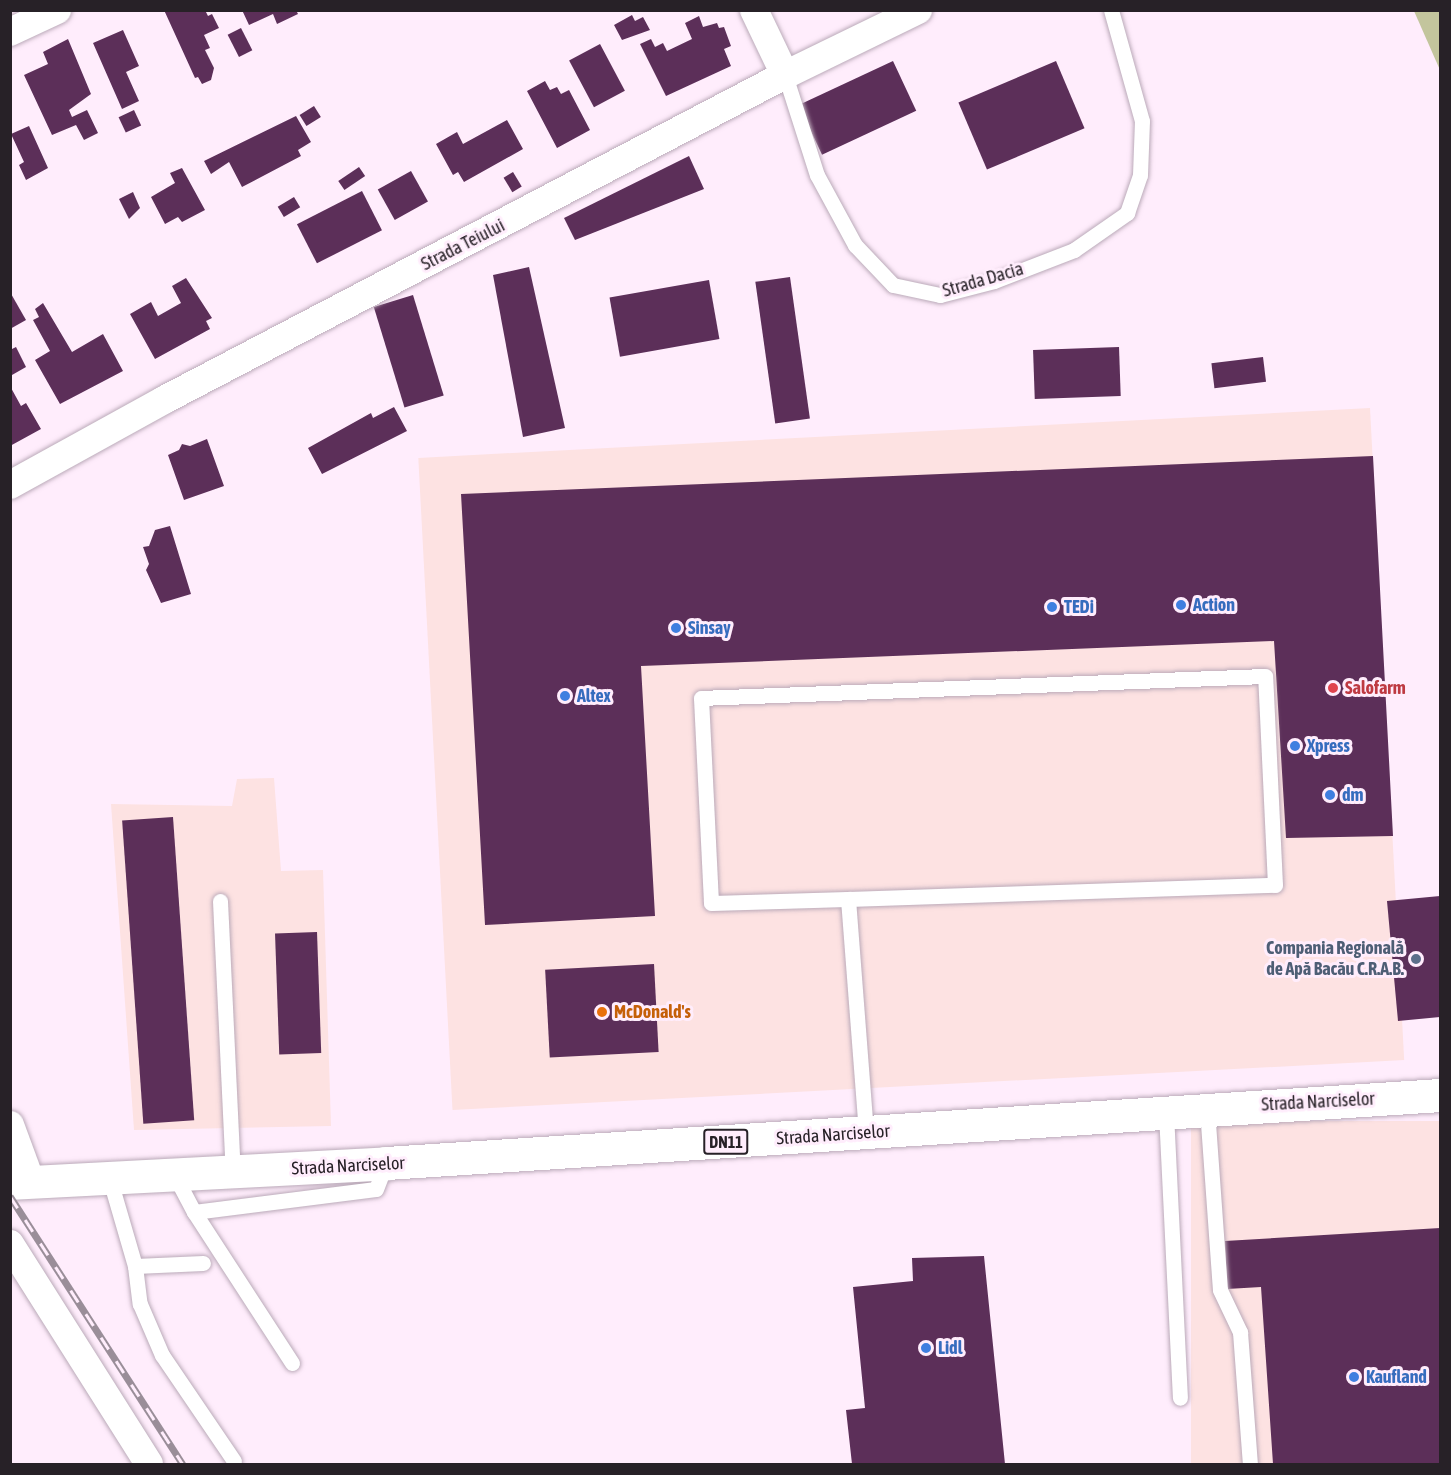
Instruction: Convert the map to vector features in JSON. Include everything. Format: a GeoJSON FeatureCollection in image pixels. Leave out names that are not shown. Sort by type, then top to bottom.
{"type":"FeatureCollection","features":[{"type":"Feature","properties":{"kind":"main road","name":"Strada Narciselor"},"geometry":{"type":"LineString","coordinates":[[21,1183],[386,1164],[1440,1095]]}},
{"type":"Feature","properties":{"kind":"street"},"geometry":{"type":"LineString","coordinates":[[13,26],[57,10]]}},
{"type":"Feature","properties":{"kind":"street","name":"Strada Dacia"},"geometry":{"type":"LineString","coordinates":[[754,10],[786,75]]}},
{"type":"Feature","properties":{"kind":"street","name":"Strada Teiului"},"geometry":{"type":"LineString","coordinates":[[10,485],[164,400],[786,75],[918,10]]}},
{"type":"Feature","properties":{"kind":"street"},"geometry":{"type":"LineString","coordinates":[[10,1125],[21,1183]]}},
{"type":"Feature","properties":{"kind":"street"},"geometry":{"type":"LineString","coordinates":[[10,1245],[149,1464]]}},
{"type":"Feature","properties":{"kind":"lane","name":"Strada Dacia"},"geometry":{"type":"LineString","coordinates":[[786,75],[817,175],[855,245],[893,285],[939,295],[994,281],[1074,250],[1127,213],[1140,175],[1142,121],[1111,10]]}},
{"type":"Feature","properties":{"kind":"lane"},"geometry":{"type":"LineString","coordinates":[[1265,676],[1275,885],[849,898],[711,903],[701,698],[1265,676]]}},
{"type":"Feature","properties":{"kind":"lane"},"geometry":{"type":"LineString","coordinates":[[849,898],[866,1133]]}},
{"type":"Feature","properties":{"kind":"lane"},"geometry":{"type":"LineString","coordinates":[[220,901],[233,1173]]}},
{"type":"Feature","properties":{"kind":"lane"},"geometry":{"type":"LineString","coordinates":[[1206,1109],[1220,1290],[1240,1332],[1250,1464]]}},
{"type":"Feature","properties":{"kind":"lane"},"geometry":{"type":"LineString","coordinates":[[1166,1113],[1180,1398]]}},
{"type":"Feature","properties":{"kind":"lane"},"geometry":{"type":"LineString","coordinates":[[194,1212],[376,1189],[386,1164]]}},
{"type":"Feature","properties":{"kind":"lane"},"geometry":{"type":"LineString","coordinates":[[176,1176],[194,1212],[292,1363]]}},
{"type":"Feature","properties":{"kind":"lane"},"geometry":{"type":"LineString","coordinates":[[110,1180],[135,1266],[140,1304],[162,1355],[234,1461]]}},
{"type":"Feature","properties":{"kind":"lane"},"geometry":{"type":"LineString","coordinates":[[135,1266],[203,1263]]}},
{"type":"Feature","properties":{"kind":"shaded area"},"geometry":{"type":"Polygon","coordinates":[[[1370,408],[1404,1060],[452,1110],[418,458],[1370,408]]]}},
{"type":"Feature","properties":{"kind":"shaded area"},"geometry":{"type":"Polygon","coordinates":[[[274,778],[281,871],[323,870],[331,1126],[134,1130],[111,804],[232,806],[237,779],[274,778]]]}},
{"type":"Feature","properties":{"kind":"shaded area"},"geometry":{"type":"Polygon","coordinates":[[[1191,1121],[1440,1121],[1440,1464],[1191,1464],[1191,1121]]]}},
{"type":"Feature","properties":{"kind":"green space"},"geometry":{"type":"Polygon","coordinates":[[[1414,11],[1440,11],[1440,70],[1414,11]]]}},
{"type":"Feature","properties":{"kind":"building"},"geometry":{"type":"Polygon","coordinates":[[[164,10],[205,10],[208,16],[212,14],[219,28],[204,35],[210,48],[205,50],[214,68],[211,80],[202,84],[198,77],[195,78],[164,10]]]}},
{"type":"Feature","properties":{"kind":"building"},"geometry":{"type":"Polygon","coordinates":[[[242,10],[296,10],[298,14],[277,24],[273,14],[249,25],[242,10]]]}},
{"type":"Feature","properties":{"kind":"building"},"geometry":{"type":"Polygon","coordinates":[[[632,15],[635,21],[643,17],[650,30],[622,40],[614,25],[632,15]]]}},
{"type":"Feature","properties":{"kind":"building"},"geometry":{"type":"Polygon","coordinates":[[[699,16],[703,27],[717,23],[719,28],[724,27],[731,46],[724,49],[731,66],[666,96],[640,44],[651,39],[655,47],[663,43],[667,51],[692,39],[685,23],[699,16]]]}},
{"type":"Feature","properties":{"kind":"building"},"geometry":{"type":"Polygon","coordinates":[[[241,28],[252,50],[239,57],[228,35],[241,28]]]}},
{"type":"Feature","properties":{"kind":"building"},"geometry":{"type":"Polygon","coordinates":[[[123,30],[139,66],[126,72],[139,101],[122,109],[93,43],[123,30]]]}},
{"type":"Feature","properties":{"kind":"building"},"geometry":{"type":"Polygon","coordinates":[[[68,39],[91,94],[69,110],[72,117],[87,110],[98,133],[84,140],[76,125],[52,135],[24,75],[48,64],[43,52],[68,39]]]}},
{"type":"Feature","properties":{"kind":"building"},"geometry":{"type":"Polygon","coordinates":[[[600,44],[625,91],[594,107],[569,60],[600,44]]]}},
{"type":"Feature","properties":{"kind":"building"},"geometry":{"type":"Polygon","coordinates":[[[893,61],[916,111],[822,155],[799,105],[893,61]]]}},
{"type":"Feature","properties":{"kind":"building"},"geometry":{"type":"Polygon","coordinates":[[[1056,61],[1085,128],[987,170],[958,102],[1056,61]]]}},
{"type":"Feature","properties":{"kind":"building"},"geometry":{"type":"Polygon","coordinates":[[[545,81],[550,90],[557,87],[561,94],[569,90],[590,130],[557,148],[527,91],[545,81]]]}},
{"type":"Feature","properties":{"kind":"building"},"geometry":{"type":"Polygon","coordinates":[[[314,106],[321,117],[306,126],[300,115],[314,106]]]}},
{"type":"Feature","properties":{"kind":"building"},"geometry":{"type":"Polygon","coordinates":[[[134,110],[141,125],[126,133],[119,117],[134,110]]]}},
{"type":"Feature","properties":{"kind":"building"},"geometry":{"type":"Polygon","coordinates":[[[296,116],[311,142],[298,150],[301,156],[242,187],[229,162],[211,174],[204,161],[296,116]]]}},
{"type":"Feature","properties":{"kind":"building"},"geometry":{"type":"Polygon","coordinates":[[[507,120],[523,149],[464,182],[458,172],[453,175],[436,144],[457,132],[463,144],[507,120]]]}},
{"type":"Feature","properties":{"kind":"building"},"geometry":{"type":"Polygon","coordinates":[[[29,126],[48,168],[26,180],[19,165],[24,162],[11,134],[29,126]]]}},
{"type":"Feature","properties":{"kind":"building"},"geometry":{"type":"Polygon","coordinates":[[[689,156],[704,189],[575,240],[564,218],[689,156]]]}},
{"type":"Feature","properties":{"kind":"building"},"geometry":{"type":"Polygon","coordinates":[[[359,167],[365,176],[344,190],[338,181],[359,167]]]}},
{"type":"Feature","properties":{"kind":"building"},"geometry":{"type":"Polygon","coordinates":[[[182,168],[205,210],[182,222],[178,217],[165,224],[151,197],[175,183],[170,173],[182,168]]]}},
{"type":"Feature","properties":{"kind":"building"},"geometry":{"type":"Polygon","coordinates":[[[411,171],[428,202],[395,220],[378,189],[411,171]]]}},
{"type":"Feature","properties":{"kind":"building"},"geometry":{"type":"Polygon","coordinates":[[[513,172],[522,187],[512,192],[504,178],[513,172]]]}},
{"type":"Feature","properties":{"kind":"building"},"geometry":{"type":"Polygon","coordinates":[[[362,191],[382,230],[317,263],[297,224],[362,191]]]}},
{"type":"Feature","properties":{"kind":"building"},"geometry":{"type":"Polygon","coordinates":[[[133,192],[140,208],[129,219],[119,199],[133,192]]]}},
{"type":"Feature","properties":{"kind":"building"},"geometry":{"type":"Polygon","coordinates":[[[294,197],[300,207],[284,217],[278,207],[294,197]]]}},
{"type":"Feature","properties":{"kind":"building"},"geometry":{"type":"Polygon","coordinates":[[[529,267],[565,428],[523,437],[493,275],[529,267]]]}},
{"type":"Feature","properties":{"kind":"building"},"geometry":{"type":"Polygon","coordinates":[[[790,277],[810,419],[775,423],[755,282],[790,277]]]}},
{"type":"Feature","properties":{"kind":"building"},"geometry":{"type":"Polygon","coordinates":[[[186,278],[212,318],[206,321],[210,329],[155,359],[130,314],[151,302],[158,316],[181,303],[172,286],[186,278]]]}},
{"type":"Feature","properties":{"kind":"building"},"geometry":{"type":"Polygon","coordinates":[[[709,280],[719,339],[620,357],[610,298],[709,280]]]}},
{"type":"Feature","properties":{"kind":"building"},"geometry":{"type":"Polygon","coordinates":[[[10,292],[26,320],[10,329],[10,292]]]}},
{"type":"Feature","properties":{"kind":"building"},"geometry":{"type":"Polygon","coordinates":[[[413,295],[444,395],[404,407],[374,307],[413,295]]]}},
{"type":"Feature","properties":{"kind":"building"},"geometry":{"type":"Polygon","coordinates":[[[43,303],[72,352],[103,334],[123,371],[60,404],[35,360],[50,351],[33,320],[39,317],[35,309],[43,303]]]}},
{"type":"Feature","properties":{"kind":"building"},"geometry":{"type":"Polygon","coordinates":[[[16,347],[26,367],[12,375],[10,350],[16,347]]]}},
{"type":"Feature","properties":{"kind":"building"},"geometry":{"type":"Polygon","coordinates":[[[1119,347],[1121,396],[1035,399],[1033,350],[1119,347]]]}},
{"type":"Feature","properties":{"kind":"building"},"geometry":{"type":"Polygon","coordinates":[[[1263,357],[1266,382],[1214,388],[1211,363],[1263,357]]]}},
{"type":"Feature","properties":{"kind":"building"},"geometry":{"type":"Polygon","coordinates":[[[10,386],[21,406],[26,403],[41,429],[10,446],[10,386]]]}},
{"type":"Feature","properties":{"kind":"building"},"geometry":{"type":"Polygon","coordinates":[[[394,407],[407,431],[322,474],[308,448],[371,413],[373,418],[394,407]]]}},
{"type":"Feature","properties":{"kind":"building"},"geometry":{"type":"Polygon","coordinates":[[[207,439],[224,486],[184,500],[168,455],[179,450],[182,444],[190,446],[207,439]]]}},
{"type":"Feature","properties":{"kind":"building"},"geometry":{"type":"Polygon","coordinates":[[[1373,456],[1393,836],[1286,838],[1274,641],[641,666],[655,916],[485,925],[461,494],[1373,456]]]}},
{"type":"Feature","properties":{"kind":"building"},"geometry":{"type":"Polygon","coordinates":[[[170,526],[191,594],[161,603],[146,570],[149,564],[143,547],[149,546],[155,530],[170,526]]]}},
{"type":"Feature","properties":{"kind":"building"},"geometry":{"type":"Polygon","coordinates":[[[173,817],[194,1120],[143,1124],[122,821],[173,817]]]}},
{"type":"Feature","properties":{"kind":"building","name":"Compania Regională de Apă Bacău C.R.A.B."},"geometry":{"type":"Polygon","coordinates":[[[1440,896],[1440,1017],[1398,1021],[1387,901],[1440,896]]]}},
{"type":"Feature","properties":{"kind":"building"},"geometry":{"type":"Polygon","coordinates":[[[317,932],[321,1053],[279,1054],[275,933],[317,932]]]}},
{"type":"Feature","properties":{"kind":"building","name":"McDonald's"},"geometry":{"type":"Polygon","coordinates":[[[654,964],[659,1052],[550,1058],[545,970],[654,964]]]}},
{"type":"Feature","properties":{"kind":"building","name":"Kaufland"},"geometry":{"type":"Polygon","coordinates":[[[1440,1228],[1440,1464],[1273,1464],[1261,1287],[1227,1289],[1225,1241],[1440,1228]]]}},
{"type":"Feature","properties":{"kind":"building","name":"Lidl"},"geometry":{"type":"Polygon","coordinates":[[[984,1256],[1005,1464],[852,1464],[846,1410],[865,1408],[853,1287],[913,1281],[912,1258],[984,1256]]]}},
{"type":"Feature","properties":{"kind":"railway"},"geometry":{"type":"LineString","coordinates":[[10,1196],[183,1464]]}},
{"type":"Feature","properties":{"kind":"place","name":"Action"},"geometry":{"type":"Point","coordinates":[1181,605]}},
{"type":"Feature","properties":{"kind":"place","name":"TEDi"},"geometry":{"type":"Point","coordinates":[1052,607]}},
{"type":"Feature","properties":{"kind":"place","name":"Sinsay"},"geometry":{"type":"Point","coordinates":[676,628]}},
{"type":"Feature","properties":{"kind":"place","name":"Salofarm"},"geometry":{"type":"Point","coordinates":[1333,688]}},
{"type":"Feature","properties":{"kind":"place","name":"Altex"},"geometry":{"type":"Point","coordinates":[565,696]}},
{"type":"Feature","properties":{"kind":"place","name":"Xpress"},"geometry":{"type":"Point","coordinates":[1295,746]}},
{"type":"Feature","properties":{"kind":"place","name":"dm"},"geometry":{"type":"Point","coordinates":[1330,795]}},
{"type":"Feature","properties":{"kind":"place","name":"Compania Regională de Apă Bacău C.R.A.B."},"geometry":{"type":"Point","coordinates":[1416,959]}},
{"type":"Feature","properties":{"kind":"place","name":"McDonald's"},"geometry":{"type":"Point","coordinates":[602,1012]}},
{"type":"Feature","properties":{"kind":"place","name":"Lidl"},"geometry":{"type":"Point","coordinates":[926,1348]}},
{"type":"Feature","properties":{"kind":"place","name":"Kaufland"},"geometry":{"type":"Point","coordinates":[1354,1377]}}]}
